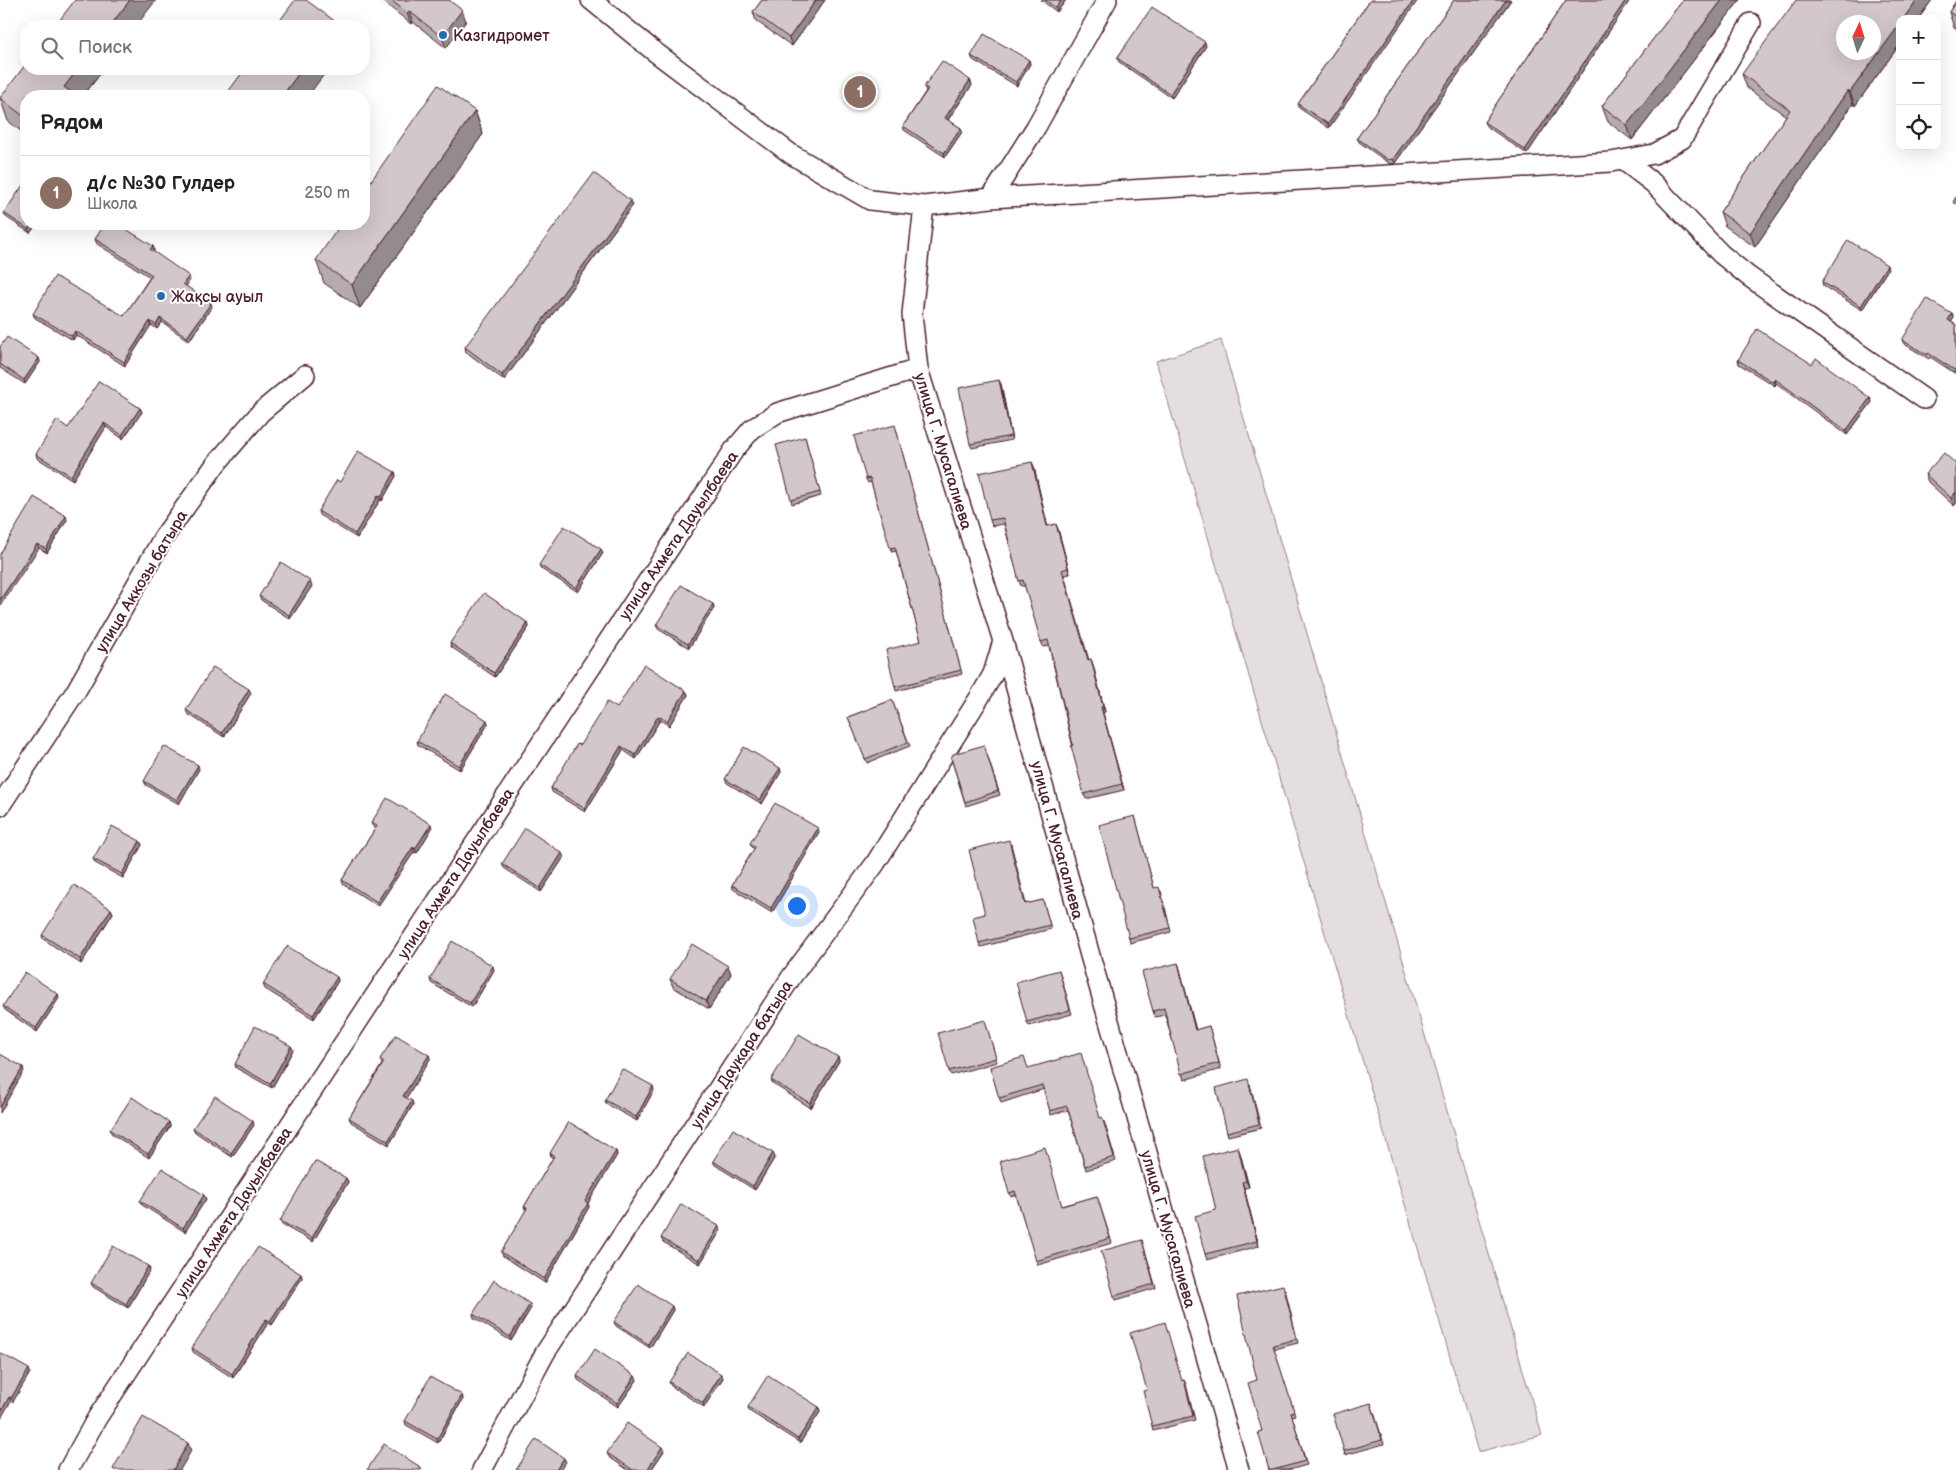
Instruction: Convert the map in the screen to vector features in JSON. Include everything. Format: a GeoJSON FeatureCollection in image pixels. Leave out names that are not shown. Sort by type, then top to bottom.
{"type":"FeatureCollection","features":[{"type":"Feature","properties":{"kind":"street"},"geometry":{"type":"LineString","coordinates":[[591,0],[655,52],[791,154],[870,200],[924,206],[991,198],[1623,160],[1654,154],[1682,139],[1751,23]]}},
{"type":"Feature","properties":{"kind":"street"},"geometry":{"type":"LineString","coordinates":[[991,198],[1036,127],[1108,0]]}},
{"type":"Feature","properties":{"kind":"street"},"geometry":{"type":"LineString","coordinates":[[1623,160],[1653,183],[1721,254],[1748,276],[1924,400]]}},
{"type":"Feature","properties":{"kind":"street","name":"улица Г. Мусагалиева"},"geometry":{"type":"LineString","coordinates":[[924,206],[912,314],[918,369],[1003,641],[1090,959],[1239,1470]]}},
{"type":"Feature","properties":{"kind":"street","name":"улица Ахмета Дауылбаева"},"geometry":{"type":"LineString","coordinates":[[68,1470],[108,1402],[734,450],[752,429],[777,413],[918,369]]}},
{"type":"Feature","properties":{"kind":"street","name":"улица Аккозы батыра"},"geometry":{"type":"LineString","coordinates":[[0,806],[76,690],[164,538],[216,464],[261,412],[305,374]]}},
{"type":"Feature","properties":{"kind":"street","name":"улица Даукара батыра"},"geometry":{"type":"LineString","coordinates":[[482,1470],[550,1345],[792,976],[875,864],[976,704],[993,674],[1003,641]]}},
{"type":"Feature","properties":{"kind":"shaded area"},"geometry":{"type":"Polygon","coordinates":[[[1221,340],[1542,1435],[1478,1452],[1156,361],[1221,340]]]}},
{"type":"Feature","properties":{"kind":"building"},"geometry":{"type":"Polygon","coordinates":[[[75,0],[130,0],[115,20],[60,20],[75,0]]]}},
{"type":"Feature","properties":{"kind":"building"},"geometry":{"type":"Polygon","coordinates":[[[295,0],[306,0],[333,20],[280,20],[295,0]]]}},
{"type":"Feature","properties":{"kind":"building","name":"Казгидромет"},"geometry":{"type":"Polygon","coordinates":[[[391,0],[449,0],[462,10],[442,37],[409,11],[407,13],[391,0]]]}},
{"type":"Feature","properties":{"kind":"building"},"geometry":{"type":"Polygon","coordinates":[[[762,0],[816,0],[789,38],[753,12],[762,0]]]}},
{"type":"Feature","properties":{"kind":"building"},"geometry":{"type":"Polygon","coordinates":[[[1045,0],[1061,0],[1056,8],[1045,0]]]}},
{"type":"Feature","properties":{"kind":"building"},"geometry":{"type":"Polygon","coordinates":[[[1370,0],[1414,0],[1328,124],[1298,104],[1370,0]]]}},
{"type":"Feature","properties":{"kind":"building"},"geometry":{"type":"Polygon","coordinates":[[[1454,0],[1506,0],[1393,159],[1388,160],[1357,138],[1454,0]]]}},
{"type":"Feature","properties":{"kind":"building"},"geometry":{"type":"Polygon","coordinates":[[[1566,0],[1626,0],[1525,150],[1484,122],[1566,0]]]}},
{"type":"Feature","properties":{"kind":"building"},"geometry":{"type":"Polygon","coordinates":[[[1683,0],[1722,0],[1627,125],[1602,106],[1683,0]]]}},
{"type":"Feature","properties":{"kind":"building"},"geometry":{"type":"Polygon","coordinates":[[[1796,0],[1917,0],[1906,15],[1896,15],[1896,29],[1881,50],[1881,15],[1836,15],[1836,60],[1874,60],[1850,92],[1848,90],[1750,233],[1720,212],[1790,110],[1742,74],[1796,0]]]}},
{"type":"Feature","properties":{"kind":"building"},"geometry":{"type":"Polygon","coordinates":[[[1956,1],[1956,17],[1949,12],[1956,1]]]}},
{"type":"Feature","properties":{"kind":"building"},"geometry":{"type":"Polygon","coordinates":[[[1152,7],[1205,42],[1170,94],[1117,58],[1152,7]]]}},
{"type":"Feature","properties":{"kind":"building"},"geometry":{"type":"Polygon","coordinates":[[[984,34],[1029,60],[1016,82],[971,56],[984,34]]]}},
{"type":"Feature","properties":{"kind":"building"},"geometry":{"type":"Polygon","coordinates":[[[942,61],[970,80],[945,118],[961,128],[944,153],[903,126],[928,89],[924,87],[942,61]]]}},
{"type":"Feature","properties":{"kind":"building"},"geometry":{"type":"Polygon","coordinates":[[[20,72],[20,75],[73,75],[64,87],[68,90],[20,90],[20,113],[0,98],[20,72]]]}},
{"type":"Feature","properties":{"kind":"building"},"geometry":{"type":"Polygon","coordinates":[[[241,75],[298,75],[286,90],[229,90],[241,75]]]}},
{"type":"Feature","properties":{"kind":"building"},"geometry":{"type":"Polygon","coordinates":[[[438,85],[475,111],[352,285],[316,260],[337,230],[370,230],[370,182],[438,85]]]}},
{"type":"Feature","properties":{"kind":"building"},"geometry":{"type":"Polygon","coordinates":[[[594,173],[631,201],[502,375],[465,347],[594,173]]]}},
{"type":"Feature","properties":{"kind":"building"},"geometry":{"type":"Polygon","coordinates":[[[20,189],[20,224],[4,213],[20,189]]]}},
{"type":"Feature","properties":{"kind":"building"},"geometry":{"type":"Polygon","coordinates":[[[101,230],[128,230],[153,246],[150,249],[189,276],[183,284],[211,303],[187,337],[160,318],[156,325],[150,321],[124,362],[75,331],[72,336],[33,314],[55,276],[124,316],[152,275],[95,239],[101,230]]]}},
{"type":"Feature","properties":{"kind":"building"},"geometry":{"type":"Polygon","coordinates":[[[1848,240],[1887,265],[1861,306],[1822,282],[1848,240]]]}},
{"type":"Feature","properties":{"kind":"building"},"geometry":{"type":"Polygon","coordinates":[[[1927,299],[1952,314],[1948,320],[1956,325],[1956,371],[1928,353],[1927,355],[1902,340],[1927,299]]]}},
{"type":"Feature","properties":{"kind":"building"},"geometry":{"type":"Polygon","coordinates":[[[1757,329],[1812,364],[1816,358],[1870,398],[1846,431],[1775,379],[1773,382],[1738,360],[1757,329]]]}},
{"type":"Feature","properties":{"kind":"building"},"geometry":{"type":"Polygon","coordinates":[[[7,337],[39,358],[24,380],[0,364],[0,347],[7,337]]]}},
{"type":"Feature","properties":{"kind":"building"},"geometry":{"type":"Polygon","coordinates":[[[999,380],[1011,436],[970,444],[959,388],[999,380]]]}},
{"type":"Feature","properties":{"kind":"building"},"geometry":{"type":"Polygon","coordinates":[[[99,381],[140,408],[122,435],[104,423],[71,476],[36,454],[57,420],[68,428],[99,381]]]}},
{"type":"Feature","properties":{"kind":"building"},"geometry":{"type":"Polygon","coordinates":[[[895,425],[961,670],[895,687],[886,650],[921,641],[895,547],[890,548],[870,478],[866,479],[854,436],[895,425]]]}},
{"type":"Feature","properties":{"kind":"building"},"geometry":{"type":"Polygon","coordinates":[[[805,437],[820,492],[791,500],[776,445],[805,437]]]}},
{"type":"Feature","properties":{"kind":"building"},"geometry":{"type":"Polygon","coordinates":[[[358,451],[395,472],[381,497],[378,496],[355,534],[318,511],[337,480],[340,482],[358,451]]]}},
{"type":"Feature","properties":{"kind":"building"},"geometry":{"type":"Polygon","coordinates":[[[1944,453],[1956,464],[1956,492],[1951,498],[1925,474],[1944,453]]]}},
{"type":"Feature","properties":{"kind":"building"},"geometry":{"type":"Polygon","coordinates":[[[1032,462],[1047,526],[1056,524],[1068,568],[1062,570],[1088,660],[1091,659],[1103,707],[1101,707],[1122,784],[1084,794],[1071,746],[1073,745],[1048,640],[1041,642],[1023,580],[1019,581],[1003,518],[990,520],[979,473],[1032,462]]]}},
{"type":"Feature","properties":{"kind":"building"},"geometry":{"type":"Polygon","coordinates":[[[34,497],[66,516],[46,549],[37,544],[0,600],[0,554],[34,497]]]}},
{"type":"Feature","properties":{"kind":"building"},"geometry":{"type":"Polygon","coordinates":[[[564,526],[601,549],[576,588],[539,565],[564,526]]]}},
{"type":"Feature","properties":{"kind":"building"},"geometry":{"type":"Polygon","coordinates":[[[281,562],[310,581],[289,615],[259,596],[281,562]]]}},
{"type":"Feature","properties":{"kind":"building"},"geometry":{"type":"Polygon","coordinates":[[[681,585],[713,604],[688,644],[656,625],[681,585]]]}},
{"type":"Feature","properties":{"kind":"building"},"geometry":{"type":"Polygon","coordinates":[[[484,593],[528,623],[494,673],[450,643],[484,593]]]}},
{"type":"Feature","properties":{"kind":"building"},"geometry":{"type":"Polygon","coordinates":[[[644,664],[686,691],[667,721],[658,716],[635,755],[621,746],[584,808],[551,788],[577,744],[580,745],[607,702],[617,708],[644,664]]]}},
{"type":"Feature","properties":{"kind":"building"},"geometry":{"type":"Polygon","coordinates":[[[213,667],[249,689],[222,733],[186,710],[213,667]]]}},
{"type":"Feature","properties":{"kind":"building"},"geometry":{"type":"Polygon","coordinates":[[[445,694],[487,720],[459,766],[417,741],[445,694]]]}},
{"type":"Feature","properties":{"kind":"building"},"geometry":{"type":"Polygon","coordinates":[[[892,700],[908,742],[865,759],[848,717],[892,700]]]}},
{"type":"Feature","properties":{"kind":"building"},"geometry":{"type":"Polygon","coordinates":[[[984,745],[998,791],[965,802],[951,758],[953,754],[984,745]]]}},
{"type":"Feature","properties":{"kind":"building"},"geometry":{"type":"Polygon","coordinates":[[[164,746],[198,765],[177,800],[144,781],[164,746]]]}},
{"type":"Feature","properties":{"kind":"building"},"geometry":{"type":"Polygon","coordinates":[[[744,747],[780,768],[760,800],[725,779],[744,747]]]}},
{"type":"Feature","properties":{"kind":"building"},"geometry":{"type":"Polygon","coordinates":[[[387,798],[431,824],[415,849],[413,847],[377,902],[342,880],[377,826],[371,823],[387,798]]]}},
{"type":"Feature","properties":{"kind":"building"},"geometry":{"type":"Polygon","coordinates":[[[775,803],[818,828],[771,908],[732,885],[755,847],[750,843],[775,803]]]}},
{"type":"Feature","properties":{"kind":"building"},"geometry":{"type":"Polygon","coordinates":[[[1135,816],[1154,888],[1159,887],[1170,928],[1129,938],[1099,825],[1135,816]]]}},
{"type":"Feature","properties":{"kind":"building"},"geometry":{"type":"Polygon","coordinates":[[[112,826],[140,841],[122,874],[93,859],[112,826]]]}},
{"type":"Feature","properties":{"kind":"building"},"geometry":{"type":"Polygon","coordinates":[[[525,828],[562,853],[540,888],[502,864],[525,828]]]}},
{"type":"Feature","properties":{"kind":"building"},"geometry":{"type":"Polygon","coordinates":[[[1009,840],[1025,904],[1043,900],[1050,925],[979,943],[973,917],[985,914],[969,850],[1009,840]]]}},
{"type":"Feature","properties":{"kind":"building"},"geometry":{"type":"Polygon","coordinates":[[[74,885],[111,909],[80,959],[42,935],[74,885]]]}},
{"type":"Feature","properties":{"kind":"building"},"geometry":{"type":"Polygon","coordinates":[[[452,941],[493,966],[470,1003],[430,979],[452,941]]]}},
{"type":"Feature","properties":{"kind":"building"},"geometry":{"type":"Polygon","coordinates":[[[692,944],[728,966],[706,1001],[670,979],[692,944]]]}},
{"type":"Feature","properties":{"kind":"building"},"geometry":{"type":"Polygon","coordinates":[[[287,946],[337,977],[313,1015],[263,984],[287,946]]]}},
{"type":"Feature","properties":{"kind":"building"},"geometry":{"type":"Polygon","coordinates":[[[1178,963],[1195,1030],[1209,1026],[1219,1063],[1181,1074],[1164,1008],[1153,1011],[1142,972],[1178,963]]]}},
{"type":"Feature","properties":{"kind":"building"},"geometry":{"type":"Polygon","coordinates":[[[1059,970],[1070,1010],[1027,1022],[1016,982],[1059,970]]]}},
{"type":"Feature","properties":{"kind":"building"},"geometry":{"type":"Polygon","coordinates":[[[25,972],[58,994],[36,1028],[3,1006],[25,972]]]}},
{"type":"Feature","properties":{"kind":"building"},"geometry":{"type":"Polygon","coordinates":[[[985,1020],[996,1058],[949,1071],[938,1033],[985,1020]]]}},
{"type":"Feature","properties":{"kind":"building"},"geometry":{"type":"Polygon","coordinates":[[[255,1026],[291,1046],[270,1084],[235,1064],[255,1026]]]}},
{"type":"Feature","properties":{"kind":"building"},"geometry":{"type":"Polygon","coordinates":[[[799,1034],[838,1057],[810,1103],[771,1080],[799,1034]]]}},
{"type":"Feature","properties":{"kind":"building"},"geometry":{"type":"Polygon","coordinates":[[[396,1035],[429,1055],[403,1096],[412,1101],[388,1141],[349,1118],[384,1062],[380,1059],[396,1035]]]}},
{"type":"Feature","properties":{"kind":"building"},"geometry":{"type":"Polygon","coordinates":[[[1081,1053],[1100,1118],[1102,1117],[1114,1157],[1085,1166],[1067,1106],[1050,1111],[1042,1085],[999,1098],[990,1067],[1024,1057],[1028,1068],[1081,1053]]]}},
{"type":"Feature","properties":{"kind":"building"},"geometry":{"type":"Polygon","coordinates":[[[0,1054],[23,1067],[0,1107],[0,1054]]]}},
{"type":"Feature","properties":{"kind":"building"},"geometry":{"type":"Polygon","coordinates":[[[622,1069],[653,1086],[636,1117],[605,1100],[622,1069]]]}},
{"type":"Feature","properties":{"kind":"building"},"geometry":{"type":"Polygon","coordinates":[[[1248,1079],[1259,1124],[1227,1132],[1216,1088],[1248,1079]]]}},
{"type":"Feature","properties":{"kind":"building"},"geometry":{"type":"Polygon","coordinates":[[[215,1096],[253,1121],[231,1153],[193,1128],[215,1096]]]}},
{"type":"Feature","properties":{"kind":"building"},"geometry":{"type":"Polygon","coordinates":[[[132,1097],[169,1122],[148,1154],[110,1130],[132,1097]]]}},
{"type":"Feature","properties":{"kind":"building"},"geometry":{"type":"Polygon","coordinates":[[[569,1122],[616,1151],[585,1201],[588,1203],[544,1279],[501,1252],[527,1208],[524,1207],[554,1156],[550,1153],[569,1122]]]}},
{"type":"Feature","properties":{"kind":"building"},"geometry":{"type":"Polygon","coordinates":[[[733,1129],[773,1153],[753,1186],[713,1161],[733,1129]]]}},
{"type":"Feature","properties":{"kind":"building"},"geometry":{"type":"Polygon","coordinates":[[[1045,1147],[1062,1206],[1097,1196],[1110,1238],[1036,1261],[1015,1191],[1009,1193],[1000,1161],[1045,1147]]]}},
{"type":"Feature","properties":{"kind":"building"},"geometry":{"type":"Polygon","coordinates":[[[1238,1147],[1246,1181],[1242,1182],[1257,1241],[1205,1254],[1195,1216],[1216,1210],[1203,1156],[1238,1147]]]}},
{"type":"Feature","properties":{"kind":"building"},"geometry":{"type":"Polygon","coordinates":[[[315,1161],[346,1178],[312,1238],[280,1221],[315,1161]]]}},
{"type":"Feature","properties":{"kind":"building"},"geometry":{"type":"Polygon","coordinates":[[[162,1168],[204,1195],[183,1228],[140,1201],[162,1168]]]}},
{"type":"Feature","properties":{"kind":"building"},"geometry":{"type":"Polygon","coordinates":[[[681,1204],[719,1226],[699,1260],[661,1238],[681,1204]]]}},
{"type":"Feature","properties":{"kind":"building"},"geometry":{"type":"Polygon","coordinates":[[[1142,1240],[1154,1284],[1114,1296],[1101,1251],[1142,1240]]]}},
{"type":"Feature","properties":{"kind":"building"},"geometry":{"type":"Polygon","coordinates":[[[113,1246],[148,1266],[126,1304],[91,1283],[113,1246]]]}},
{"type":"Feature","properties":{"kind":"building"},"geometry":{"type":"Polygon","coordinates":[[[258,1247],[301,1274],[270,1321],[266,1319],[232,1374],[192,1348],[258,1247]]]}},
{"type":"Feature","properties":{"kind":"building"},"geometry":{"type":"Polygon","coordinates":[[[494,1280],[530,1304],[510,1337],[473,1314],[494,1280]]]}},
{"type":"Feature","properties":{"kind":"building"},"geometry":{"type":"Polygon","coordinates":[[[638,1284],[672,1306],[648,1344],[614,1322],[638,1284]]]}},
{"type":"Feature","properties":{"kind":"building"},"geometry":{"type":"Polygon","coordinates":[[[1283,1285],[1297,1339],[1273,1345],[1294,1411],[1291,1412],[1305,1461],[1269,1470],[1258,1432],[1262,1431],[1248,1383],[1257,1380],[1237,1296],[1283,1285]]]}},
{"type":"Feature","properties":{"kind":"building"},"geometry":{"type":"Polygon","coordinates":[[[1165,1322],[1182,1381],[1184,1380],[1193,1416],[1152,1426],[1143,1391],[1147,1390],[1130,1333],[1165,1322]]]}},
{"type":"Feature","properties":{"kind":"building"},"geometry":{"type":"Polygon","coordinates":[[[595,1349],[635,1376],[617,1403],[577,1376],[595,1349]]]}},
{"type":"Feature","properties":{"kind":"building"},"geometry":{"type":"Polygon","coordinates":[[[0,1353],[29,1369],[0,1413],[0,1353]]]}},
{"type":"Feature","properties":{"kind":"building"},"geometry":{"type":"Polygon","coordinates":[[[688,1353],[721,1374],[703,1403],[669,1382],[688,1353]]]}},
{"type":"Feature","properties":{"kind":"building"},"geometry":{"type":"Polygon","coordinates":[[[768,1375],[819,1407],[798,1439],[748,1407],[768,1375]]]}},
{"type":"Feature","properties":{"kind":"building"},"geometry":{"type":"Polygon","coordinates":[[[430,1377],[462,1395],[437,1439],[405,1421],[430,1377]]]}},
{"type":"Feature","properties":{"kind":"building"},"geometry":{"type":"Polygon","coordinates":[[[1371,1403],[1382,1440],[1344,1451],[1333,1414],[1371,1403]]]}},
{"type":"Feature","properties":{"kind":"building"},"geometry":{"type":"Polygon","coordinates":[[[143,1417],[188,1443],[173,1470],[113,1469],[143,1417]]]}},
{"type":"Feature","properties":{"kind":"building"},"geometry":{"type":"Polygon","coordinates":[[[627,1423],[662,1447],[647,1470],[633,1470],[607,1453],[627,1423]]]}},
{"type":"Feature","properties":{"kind":"building"},"geometry":{"type":"Polygon","coordinates":[[[536,1439],[564,1458],[556,1470],[516,1470],[536,1439]]]}},
{"type":"Feature","properties":{"kind":"building"},"geometry":{"type":"Polygon","coordinates":[[[384,1444],[422,1468],[421,1470],[367,1470],[384,1444]]]}},
{"type":"Feature","properties":{"kind":"place","name":"Казгидромет"},"geometry":{"type":"Point","coordinates":[443,35]}},
{"type":"Feature","properties":{"kind":"place","name":"д/с №30 Гулдер"},"geometry":{"type":"Point","coordinates":[860,92]}},
{"type":"Feature","properties":{"kind":"place","name":"Жақсы ауыл"},"geometry":{"type":"Point","coordinates":[161,296]}}]}
